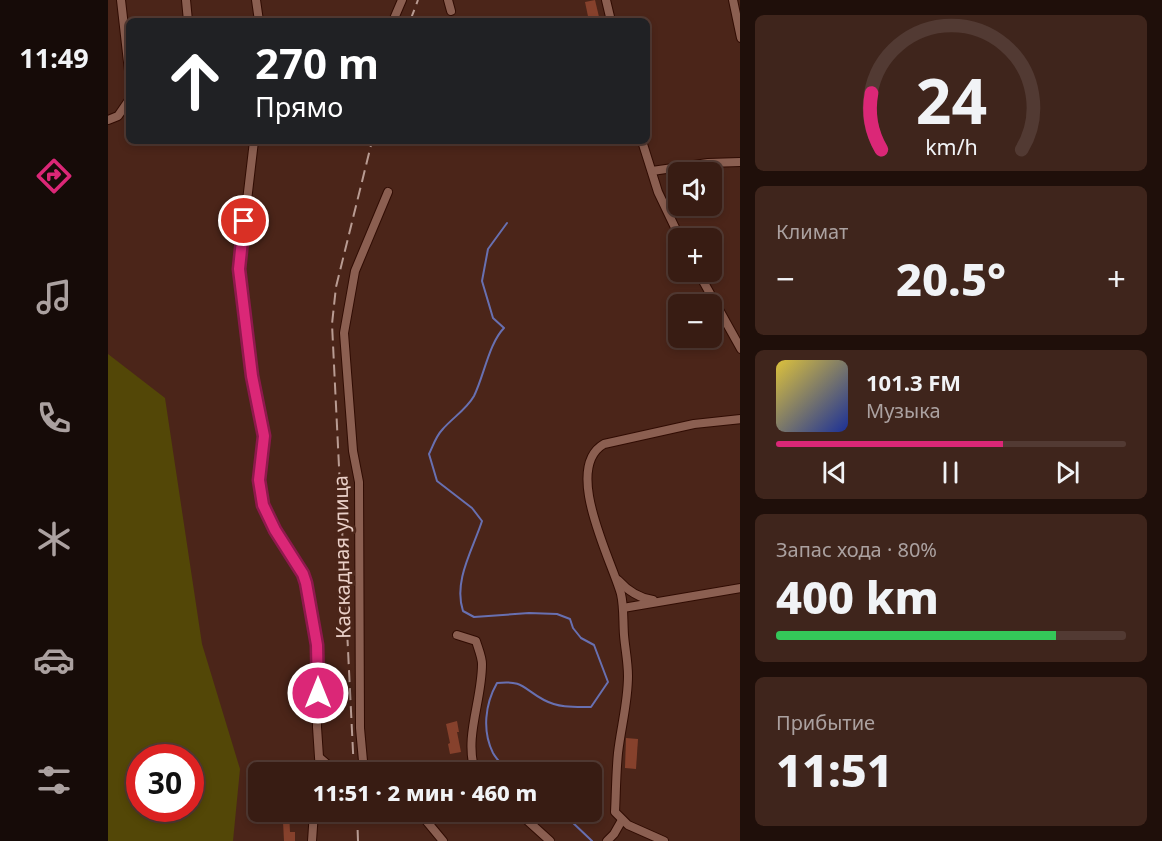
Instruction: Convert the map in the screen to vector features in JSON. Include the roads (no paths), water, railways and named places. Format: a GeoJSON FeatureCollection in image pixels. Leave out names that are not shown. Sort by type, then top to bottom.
{"type":"FeatureCollection","features":[{"type":"Feature","properties":{"kind":"street"},"geometry":{"type":"LineString","coordinates":[[121,0],[126,44]]}},
{"type":"Feature","properties":{"kind":"street"},"geometry":{"type":"LineString","coordinates":[[186,0],[188,18]]}},
{"type":"Feature","properties":{"kind":"street"},"geometry":{"type":"LineString","coordinates":[[255,0],[258,18]]}},
{"type":"Feature","properties":{"kind":"street"},"geometry":{"type":"LineString","coordinates":[[394,18],[402,0]]}},
{"type":"Feature","properties":{"kind":"street"},"geometry":{"type":"LineString","coordinates":[[448,0],[451,11]]}},
{"type":"Feature","properties":{"kind":"street"},"geometry":{"type":"LineString","coordinates":[[606,0],[610,18]]}},
{"type":"Feature","properties":{"kind":"street"},"geometry":{"type":"LineString","coordinates":[[733,0],[740,33]]}},
{"type":"Feature","properties":{"kind":"street"},"geometry":{"type":"LineString","coordinates":[[108,120],[118,116],[126,104]]}},
{"type":"Feature","properties":{"kind":"street"},"geometry":{"type":"LineString","coordinates":[[254,144],[239,269],[259,420],[264,436],[259,480],[263,505],[306,583],[318,657],[317,728],[320,762]]}},
{"type":"Feature","properties":{"kind":"street"},"geometry":{"type":"LineString","coordinates":[[643,144],[658,192],[675,228]]}},
{"type":"Feature","properties":{"kind":"street"},"geometry":{"type":"LineString","coordinates":[[652,171],[740,162]]}},
{"type":"Feature","properties":{"kind":"street","name":"Каскадная улица"},"geometry":{"type":"LineString","coordinates":[[363,762],[360,728],[359,482],[353,451],[344,333],[355,271],[388,192]]}},
{"type":"Feature","properties":{"kind":"street"},"geometry":{"type":"LineString","coordinates":[[704,282],[740,347]]}},
{"type":"Feature","properties":{"kind":"street"},"geometry":{"type":"LineString","coordinates":[[664,841],[628,825],[615,813],[618,753],[628,676],[623,608],[616,579],[592,512],[589,467],[592,455],[597,448],[612,442],[694,424],[740,419]]}},
{"type":"Feature","properties":{"kind":"street"},"geometry":{"type":"LineString","coordinates":[[616,579],[630,592],[645,599],[660,601]]}},
{"type":"Feature","properties":{"kind":"street"},"geometry":{"type":"LineString","coordinates":[[623,608],[740,588]]}},
{"type":"Feature","properties":{"kind":"street"},"geometry":{"type":"LineString","coordinates":[[457,635],[476,641],[483,662],[471,745],[471,762]]}},
{"type":"Feature","properties":{"kind":"street"},"geometry":{"type":"LineString","coordinates":[[320,758],[325,762]]}},
{"type":"Feature","properties":{"kind":"street"},"geometry":{"type":"LineString","coordinates":[[608,840],[621,820]]}},
{"type":"Feature","properties":{"kind":"street"},"geometry":{"type":"LineString","coordinates":[[312,841],[313,822]]}},
{"type":"Feature","properties":{"kind":"street"},"geometry":{"type":"LineString","coordinates":[[427,822],[443,841]]}},
{"type":"Feature","properties":{"kind":"street"},"geometry":{"type":"LineString","coordinates":[[528,822],[550,841]]}},
{"type":"Feature","properties":{"kind":"street"},"geometry":{"type":"LineString","coordinates":[[532,841],[539,833]]}},
{"type":"Feature","properties":{"kind":"waterway"},"geometry":{"type":"LineString","coordinates":[[500,762],[493,753],[486,727],[490,700],[497,683],[518,684],[555,704],[591,707],[608,682],[594,645],[581,638],[573,628],[570,619],[557,614],[529,613],[474,617],[463,611],[460,588],[462,577],[482,521],[472,508],[437,481],[429,454],[440,432],[474,396],[494,342],[504,328],[493,318],[482,281],[488,249],[507,223]]}},
{"type":"Feature","properties":{"kind":"waterway"},"geometry":{"type":"LineString","coordinates":[[572,822],[592,841]]}},
{"type":"Feature","properties":{"kind":"railway"},"geometry":{"type":"LineString","coordinates":[[411,18],[418,0]]}},
{"type":"Feature","properties":{"kind":"railway"},"geometry":{"type":"LineString","coordinates":[[354,762],[332,324],[336,287],[371,144]]}},
{"type":"Feature","properties":{"kind":"railway"},"geometry":{"type":"LineString","coordinates":[[357,822],[358,841]]}}]}
